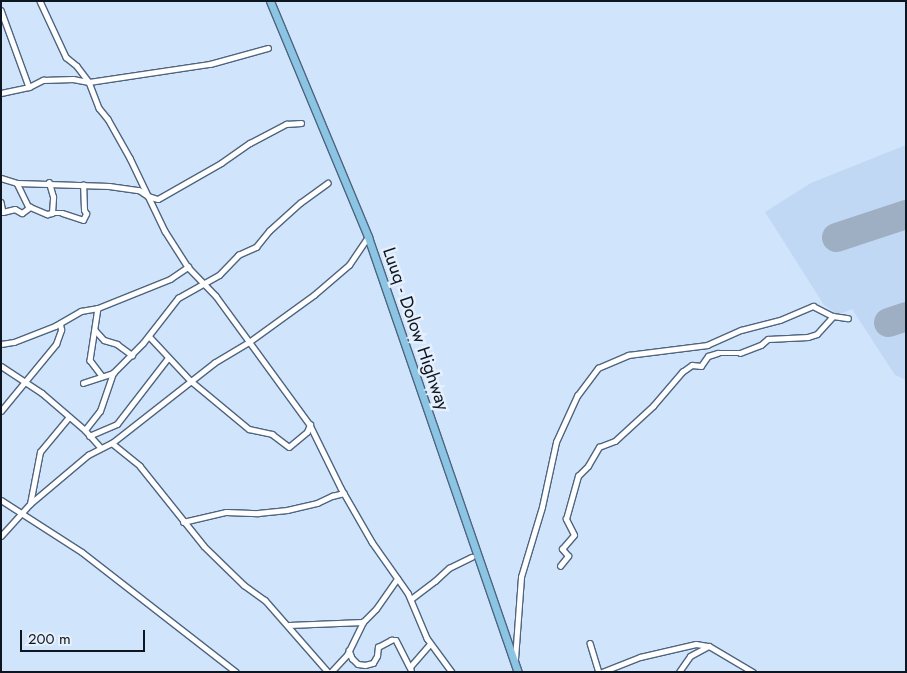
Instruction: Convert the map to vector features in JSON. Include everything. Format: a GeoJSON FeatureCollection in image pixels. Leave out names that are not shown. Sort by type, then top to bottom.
{"type":"FeatureCollection","features":[{"type":"Feature","properties":{"kind":"main road","name":"Luuq - Dolow Highway"},"geometry":{"type":"LineString","coordinates":[[270,1],[368,237],[518,672]]}},
{"type":"Feature","properties":{"kind":"street"},"geometry":{"type":"LineString","coordinates":[[40,1],[66,57],[77,66],[89,82],[99,108],[108,119],[130,158],[165,231],[188,267],[205,282],[310,425],[344,493],[397,579],[411,598],[420,626],[430,644],[452,672]]}},
{"type":"Feature","properties":{"kind":"street"},"geometry":{"type":"LineString","coordinates":[[1,10],[29,87]]}},
{"type":"Feature","properties":{"kind":"street"},"geometry":{"type":"LineString","coordinates":[[1,92],[29,87],[42,80],[73,79],[89,82],[210,64],[268,48]]}},
{"type":"Feature","properties":{"kind":"street"},"geometry":{"type":"LineString","coordinates":[[1,179],[17,183],[49,183],[139,190],[148,196],[158,199],[221,163],[250,143],[286,124],[301,123]]}},
{"type":"Feature","properties":{"kind":"street"},"geometry":{"type":"LineString","coordinates":[[17,183],[22,197],[30,207],[47,214],[62,212],[83,220],[86,214],[84,210],[83,185]]}},
{"type":"Feature","properties":{"kind":"street"},"geometry":{"type":"LineString","coordinates":[[49,183],[53,197],[52,213]]}},
{"type":"Feature","properties":{"kind":"street"},"geometry":{"type":"LineString","coordinates":[[85,430],[100,411],[113,373],[149,336],[178,298],[219,275],[238,255],[256,247],[269,231],[300,203],[328,183]]}},
{"type":"Feature","properties":{"kind":"street"},"geometry":{"type":"LineString","coordinates":[[1,202],[2,212],[16,209],[22,213],[30,207]]}},
{"type":"Feature","properties":{"kind":"street"},"geometry":{"type":"LineString","coordinates":[[1,536],[30,504],[88,455],[112,443],[191,380],[214,363],[249,342],[349,265],[368,237]]}},
{"type":"Feature","properties":{"kind":"street"},"geometry":{"type":"LineString","coordinates":[[1,344],[14,342],[60,324],[81,311],[98,308],[170,279],[188,267]]}},
{"type":"Feature","properties":{"kind":"street"},"geometry":{"type":"LineString","coordinates":[[515,660],[521,577],[542,507],[556,442],[577,396],[598,368],[628,355],[707,345],[741,330],[780,320],[813,306],[833,316],[848,318]]}},
{"type":"Feature","properties":{"kind":"street"},"geometry":{"type":"LineString","coordinates":[[98,308],[90,360],[102,376]]}},
{"type":"Feature","properties":{"kind":"street"},"geometry":{"type":"LineString","coordinates":[[560,566],[568,556],[562,549],[574,536],[566,519],[578,476],[588,466],[600,447],[615,441],[653,406],[682,372],[692,365],[701,366],[708,356],[718,352],[740,353],[761,345],[768,339],[808,337],[817,334],[833,316]]}},
{"type":"Feature","properties":{"kind":"street"},"geometry":{"type":"LineString","coordinates":[[1,410],[25,384],[56,344],[61,330],[60,324]]}},
{"type":"Feature","properties":{"kind":"street"},"geometry":{"type":"LineString","coordinates":[[95,330],[104,340],[117,344],[132,355]]}},
{"type":"Feature","properties":{"kind":"street"},"geometry":{"type":"LineString","coordinates":[[149,336],[191,380],[250,429],[272,434],[289,447],[307,432],[310,425]]}},
{"type":"Feature","properties":{"kind":"street"},"geometry":{"type":"LineString","coordinates":[[89,436],[117,424],[168,358]]}},
{"type":"Feature","properties":{"kind":"street"},"geometry":{"type":"LineString","coordinates":[[1,366],[25,384],[42,393],[70,416],[101,448]]}},
{"type":"Feature","properties":{"kind":"street"},"geometry":{"type":"LineString","coordinates":[[83,383],[113,373]]}},
{"type":"Feature","properties":{"kind":"street"},"geometry":{"type":"LineString","coordinates":[[30,504],[40,452],[70,416]]}},
{"type":"Feature","properties":{"kind":"street"},"geometry":{"type":"LineString","coordinates":[[112,443],[140,466],[184,522],[223,564],[264,600],[329,672],[349,650],[363,622],[376,609],[397,579]]}},
{"type":"Feature","properties":{"kind":"street"},"geometry":{"type":"LineString","coordinates":[[184,522],[226,512],[258,513],[287,510],[318,503],[332,496],[344,493]]}},
{"type":"Feature","properties":{"kind":"street"},"geometry":{"type":"LineString","coordinates":[[1,500],[20,514],[82,552],[236,672]]}},
{"type":"Feature","properties":{"kind":"street"},"geometry":{"type":"LineString","coordinates":[[411,598],[436,581],[449,568],[472,558]]}},
{"type":"Feature","properties":{"kind":"street"},"geometry":{"type":"LineString","coordinates":[[289,626],[363,622]]}},
{"type":"Feature","properties":{"kind":"street"},"geometry":{"type":"LineString","coordinates":[[349,650],[352,658],[358,664],[365,665],[372,663],[378,647],[391,640],[396,640],[410,669],[430,644]]}},
{"type":"Feature","properties":{"kind":"street"},"geometry":{"type":"LineString","coordinates":[[590,643],[600,672],[640,657],[696,644],[709,646],[753,672]]}},
{"type":"Feature","properties":{"kind":"street"},"geometry":{"type":"LineString","coordinates":[[679,672],[690,656],[709,646]]}},
{"type":"Feature","properties":{"kind":"shaded area"},"geometry":{"type":"Polygon","coordinates":[[[906,145],[906,380],[895,375],[852,309],[838,315],[824,305],[765,212],[811,183],[906,145]]]}},
{"type":"Feature","properties":{"kind":"runway"},"geometry":{"type":"LineString","coordinates":[[836,237],[906,214]]}},
{"type":"Feature","properties":{"kind":"runway"},"geometry":{"type":"LineString","coordinates":[[888,322],[906,316]]}}]}
